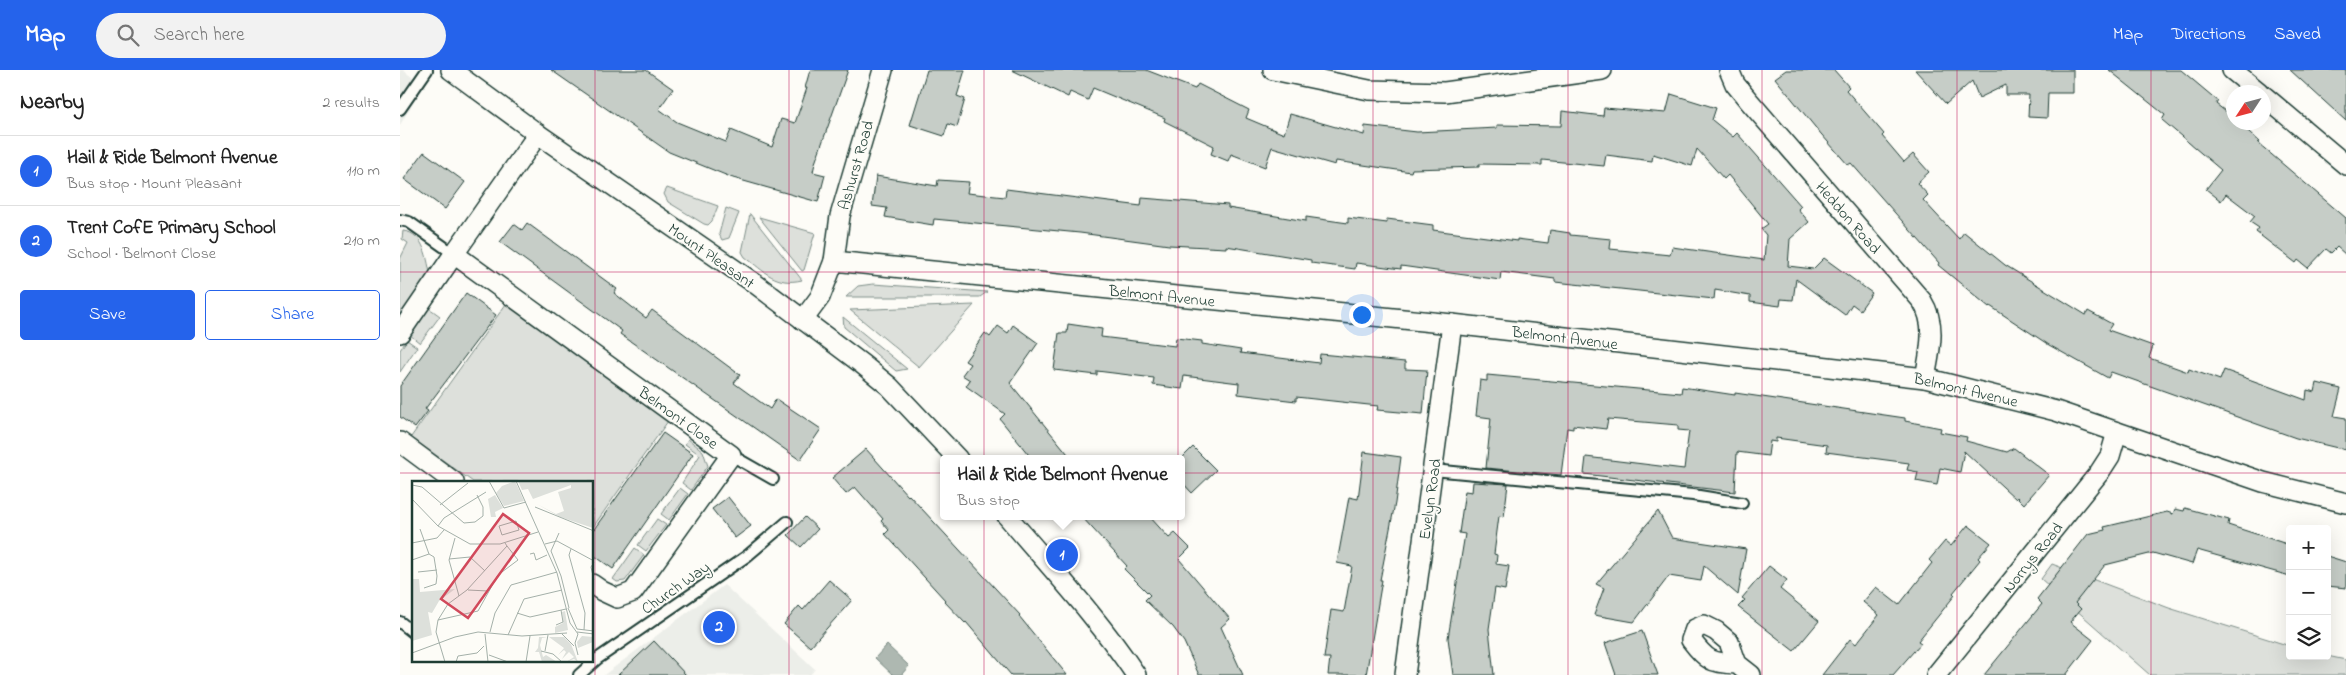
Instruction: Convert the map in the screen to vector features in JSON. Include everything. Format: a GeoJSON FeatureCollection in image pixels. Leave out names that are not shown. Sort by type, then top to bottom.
{"type":"FeatureCollection","features":[{"type":"Feature","properties":{"kind":"street","name":"Mount Pleasant"},"geometry":{"type":"LineString","coordinates":[[451,70],[538,134],[757,285],[803,320],[889,386],[954,455]]}},
{"type":"Feature","properties":{"kind":"street","name":"Ashurst Road"},"geometry":{"type":"LineString","coordinates":[[834,261],[840,216],[883,70]]}},
{"type":"Feature","properties":{"kind":"street"},"geometry":{"type":"LineString","coordinates":[[1273,70],[1369,90],[1445,92],[1602,70]]}},
{"type":"Feature","properties":{"kind":"street","name":"Heddon Road"},"geometry":{"type":"LineString","coordinates":[[1729,70],[1735,84],[1749,101],[1922,301],[1929,313],[1932,326],[1925,378]]}},
{"type":"Feature","properties":{"kind":"street"},"geometry":{"type":"LineString","coordinates":[[2232,70],[2250,85]]}},
{"type":"Feature","properties":{"kind":"street"},"geometry":{"type":"LineString","coordinates":[[2271,102],[2346,165]]}},
{"type":"Feature","properties":{"kind":"street"},"geometry":{"type":"LineString","coordinates":[[400,332],[538,134]]}},
{"type":"Feature","properties":{"kind":"street","name":"Belmont Close"},"geometry":{"type":"LineString","coordinates":[[454,254],[731,455],[633,592],[617,598],[594,585]]}},
{"type":"Feature","properties":{"kind":"street"},"geometry":{"type":"LineString","coordinates":[[803,320],[820,297],[834,261]]}},
{"type":"Feature","properties":{"kind":"street","name":"Belmont Avenue"},"geometry":{"type":"LineString","coordinates":[[834,261],[1452,324],[1925,378],[2056,411],[2263,482],[2346,503]]}},
{"type":"Feature","properties":{"kind":"street","name":"Evelyn Road"},"geometry":{"type":"LineString","coordinates":[[1405,675],[1452,324]]}},
{"type":"Feature","properties":{"kind":"street","name":"Norrys Road"},"geometry":{"type":"LineString","coordinates":[[1936,675],[2099,473],[2110,456],[2117,432]]}},
{"type":"Feature","properties":{"kind":"street"},"geometry":{"type":"LineString","coordinates":[[400,442],[453,481]]}},
{"type":"Feature","properties":{"kind":"street"},"geometry":{"type":"LineString","coordinates":[[1010,520],[1077,598],[1122,654],[1136,675]]}},
{"type":"Feature","properties":{"kind":"lane"},"geometry":{"type":"LineString","coordinates":[[400,110],[427,70]]}},
{"type":"Feature","properties":{"kind":"lane"},"geometry":{"type":"LineString","coordinates":[[400,220],[409,222],[454,254]]}},
{"type":"Feature","properties":{"kind":"lane"},"geometry":{"type":"LineString","coordinates":[[731,455],[773,479]]}},
{"type":"Feature","properties":{"kind":"lane"},"geometry":{"type":"LineString","coordinates":[[1433,470],[1693,495],[1742,503]]}},
{"type":"Feature","properties":{"kind":"lane","name":"Church Way"},"geometry":{"type":"LineString","coordinates":[[594,662],[747,556],[787,522]]}},
{"type":"Feature","properties":{"kind":"lane"},"geometry":{"type":"LineString","coordinates":[[400,622],[412,631]]}},
{"type":"Feature","properties":{"kind":"lane","name":"Church Way"},"geometry":{"type":"LineString","coordinates":[[579,675],[594,662]]}},
{"type":"Feature","properties":{"kind":"shaded area"},"geometry":{"type":"Polygon","coordinates":[[[400,70],[403,70],[423,86],[400,125],[400,70]]]}},
{"type":"Feature","properties":{"kind":"shaded area"},"geometry":{"type":"Polygon","coordinates":[[[667,188],[718,206],[712,221],[708,225],[704,224],[668,202],[664,194],[667,188]]]}},
{"type":"Feature","properties":{"kind":"shaded area"},"geometry":{"type":"Polygon","coordinates":[[[726,208],[739,213],[729,238],[722,240],[719,234],[726,208]]]}},
{"type":"Feature","properties":{"kind":"shaded area"},"geometry":{"type":"Polygon","coordinates":[[[750,214],[802,280],[785,281],[778,279],[745,257],[742,252],[750,214]]]}},
{"type":"Feature","properties":{"kind":"shaded area"},"geometry":{"type":"Polygon","coordinates":[[[759,217],[815,233],[804,270],[802,271],[759,217]]]}},
{"type":"Feature","properties":{"kind":"shaded area"},"geometry":{"type":"Polygon","coordinates":[[[403,231],[416,237],[424,248],[431,278],[400,322],[400,259],[408,243],[402,239],[403,231]]]}},
{"type":"Feature","properties":{"kind":"shaded area"},"geometry":{"type":"Polygon","coordinates":[[[873,284],[987,292],[980,297],[846,297],[858,286],[873,284]]]}},
{"type":"Feature","properties":{"kind":"shaded area"},"geometry":{"type":"Polygon","coordinates":[[[506,304],[668,421],[594,526],[594,481],[472,481],[411,437],[506,304]]]}},
{"type":"Feature","properties":{"kind":"shaded area"},"geometry":{"type":"Polygon","coordinates":[[[974,305],[919,367],[850,310],[974,305]]]}},
{"type":"Feature","properties":{"kind":"shaded area"},"geometry":{"type":"Polygon","coordinates":[[[429,308],[440,316],[420,343],[410,335],[429,308]]]}},
{"type":"Feature","properties":{"kind":"shaded area"},"geometry":{"type":"Polygon","coordinates":[[[843,317],[907,369],[896,371],[844,327],[843,317]]]}},
{"type":"Feature","properties":{"kind":"shaded area"},"geometry":{"type":"Polygon","coordinates":[[[407,340],[417,347],[400,372],[400,350],[407,340]]]}},
{"type":"Feature","properties":{"kind":"shaded area"},"geometry":{"type":"Polygon","coordinates":[[[688,439],[703,451],[708,466],[691,490],[682,483],[700,455],[685,444],[688,439]]]}},
{"type":"Feature","properties":{"kind":"shaded area"},"geometry":{"type":"Polygon","coordinates":[[[680,488],[688,494],[669,520],[661,514],[680,488]]]}},
{"type":"Feature","properties":{"kind":"shaded area"},"geometry":{"type":"Polygon","coordinates":[[[657,519],[666,525],[646,551],[638,545],[657,519]]]}},
{"type":"Feature","properties":{"kind":"shaded area"},"geometry":{"type":"Polygon","coordinates":[[[635,548],[644,555],[625,581],[617,582],[613,579],[635,548]]]}},
{"type":"Feature","properties":{"kind":"shaded area"},"geometry":{"type":"Polygon","coordinates":[[[2052,564],[2169,608],[2286,645],[2286,660],[2331,660],[2331,657],[2346,660],[2346,675],[2150,675],[2041,579],[2052,564]]]}},
{"type":"Feature","properties":{"kind":"shaded area"},"geometry":{"type":"Polygon","coordinates":[[[724,585],[815,669],[810,675],[604,675],[724,585]]]}},
{"type":"Feature","properties":{"kind":"shaded area"},"geometry":{"type":"Polygon","coordinates":[[[887,645],[909,666],[901,675],[893,675],[875,658],[887,645]]]}},
{"type":"Feature","properties":{"kind":"building"},"geometry":{"type":"Polygon","coordinates":[[[551,70],[646,70],[673,89],[659,109],[677,122],[726,142],[731,130],[772,147],[781,119],[795,123],[807,88],[805,88],[810,70],[848,70],[815,163],[813,172],[825,175],[818,202],[733,178],[669,152],[551,70]]]}},
{"type":"Feature","properties":{"kind":"building"},"geometry":{"type":"Polygon","coordinates":[[[927,70],[965,70],[957,96],[965,99],[957,127],[948,124],[944,136],[910,125],[927,70]]]}},
{"type":"Feature","properties":{"kind":"building"},"geometry":{"type":"Polygon","coordinates":[[[1012,70],[1146,70],[1195,89],[1198,84],[1249,110],[1246,118],[1284,134],[1290,114],[1364,135],[1365,126],[1417,132],[1497,128],[1497,125],[1561,126],[1562,111],[1603,116],[1604,108],[1666,113],[1671,94],[1716,108],[1712,120],[1733,137],[1737,133],[1801,206],[1798,209],[1809,222],[1790,239],[1788,266],[1813,269],[1824,258],[1872,293],[1860,310],[1852,304],[1845,315],[1796,279],[1793,300],[1781,299],[1780,306],[1750,302],[1750,296],[1715,290],[1714,299],[1555,282],[1555,279],[1501,272],[1500,280],[1401,266],[1401,269],[1356,263],[1355,269],[1311,263],[1311,260],[1226,246],[1226,248],[1169,245],[1080,233],[934,219],[933,225],[885,217],[887,208],[872,206],[876,176],[937,186],[938,180],[969,182],[967,193],[1005,197],[1006,189],[1141,206],[1142,198],[1228,205],[1228,208],[1306,221],[1306,217],[1348,223],[1348,218],[1387,223],[1387,219],[1433,225],[1433,230],[1517,241],[1517,239],[1548,243],[1550,230],[1570,233],[1570,235],[1611,239],[1610,249],[1670,255],[1672,247],[1764,260],[1766,235],[1761,229],[1768,224],[1728,175],[1724,179],[1697,149],[1692,166],[1653,154],[1652,161],[1606,155],[1604,166],[1542,160],[1542,165],[1479,164],[1479,167],[1412,169],[1411,172],[1336,161],[1335,165],[1272,147],[1265,167],[1231,154],[1228,161],[1211,154],[1214,146],[1164,121],[1165,118],[1093,88],[1088,100],[1070,92],[1068,97],[1012,70]]]}},
{"type":"Feature","properties":{"kind":"building"},"geometry":{"type":"Polygon","coordinates":[[[1786,70],[1834,70],[1849,87],[1846,90],[1884,134],[1882,136],[1904,162],[1913,154],[1929,172],[1917,183],[1928,195],[1923,200],[1959,239],[1964,232],[2005,265],[2086,315],[2088,311],[2112,324],[2108,330],[2153,346],[2149,358],[2188,372],[2189,369],[2220,380],[2224,370],[2306,400],[2307,390],[2315,392],[2317,383],[2341,389],[2334,416],[2346,418],[2346,450],[2296,438],[2111,372],[2108,378],[2049,345],[1989,307],[1938,265],[1939,263],[1851,163],[1848,165],[1815,127],[1775,78],[1786,70]]]}},
{"type":"Feature","properties":{"kind":"building"},"geometry":{"type":"Polygon","coordinates":[[[1915,70],[2073,70],[2073,93],[2048,93],[2047,118],[2028,117],[2029,95],[2006,95],[2006,85],[1979,98],[1972,81],[1946,104],[1915,70]]]}},
{"type":"Feature","properties":{"kind":"building"},"geometry":{"type":"Polygon","coordinates":[[[2109,70],[2181,70],[2218,101],[2216,104],[2226,112],[2226,130],[2247,130],[2260,142],[2258,143],[2346,218],[2346,255],[2337,247],[2331,253],[2326,249],[2308,268],[2298,260],[2296,263],[2256,232],[2259,228],[2250,222],[2255,216],[2226,194],[2221,201],[2206,189],[2221,170],[2162,120],[2165,115],[2109,70]]]}},
{"type":"Feature","properties":{"kind":"building"},"geometry":{"type":"Polygon","coordinates":[[[2290,70],[2346,70],[2346,121],[2290,70]]]}},
{"type":"Feature","properties":{"kind":"building"},"geometry":{"type":"Polygon","coordinates":[[[424,152],[465,182],[445,209],[404,179],[424,152]]]}},
{"type":"Feature","properties":{"kind":"building"},"geometry":{"type":"Polygon","coordinates":[[[527,223],[617,289],[614,293],[646,318],[652,310],[740,375],[734,383],[770,409],[776,399],[821,429],[800,460],[620,334],[622,331],[500,242],[514,224],[522,230],[527,223]]]}},
{"type":"Feature","properties":{"kind":"building"},"geometry":{"type":"Polygon","coordinates":[[[466,293],[496,315],[425,409],[428,411],[415,428],[400,417],[400,386],[466,293]]]}},
{"type":"Feature","properties":{"kind":"building"},"geometry":{"type":"Polygon","coordinates":[[[1068,324],[1102,329],[1101,337],[1175,346],[1176,338],[1202,341],[1202,344],[1241,350],[1240,353],[1319,363],[1320,354],[1405,362],[1405,369],[1427,370],[1423,414],[1377,410],[1378,406],[1296,397],[1296,401],[1238,394],[1239,383],[1184,376],[1182,389],[1153,385],[1154,378],[1097,371],[1097,375],[1054,370],[1059,333],[1067,333],[1068,324]]]}},
{"type":"Feature","properties":{"kind":"building"},"geometry":{"type":"Polygon","coordinates":[[[1013,325],[1038,343],[1010,383],[1069,455],[1029,455],[1000,419],[1005,414],[966,386],[970,380],[962,375],[970,364],[965,361],[985,333],[990,337],[998,326],[1008,333],[1013,325]]]}},
{"type":"Feature","properties":{"kind":"building"},"geometry":{"type":"Polygon","coordinates":[[[1487,375],[1681,393],[1682,387],[1905,418],[1905,421],[1941,428],[1940,432],[1967,437],[1966,441],[2007,452],[2014,448],[2049,475],[2024,504],[2017,497],[2016,499],[1964,451],[1960,472],[1940,468],[1937,485],[1916,481],[1918,472],[1907,470],[1909,463],[1826,452],[1827,445],[1776,438],[1776,442],[1770,441],[1768,456],[1737,452],[1735,492],[1584,474],[1586,457],[1684,469],[1689,431],[1678,430],[1678,425],[1608,419],[1606,429],[1573,425],[1573,429],[1567,428],[1561,475],[1486,468],[1491,418],[1476,416],[1480,380],[1487,381],[1487,375]]]}},
{"type":"Feature","properties":{"kind":"building"},"geometry":{"type":"Polygon","coordinates":[[[663,433],[693,454],[613,569],[594,555],[594,529],[663,433]]]}},
{"type":"Feature","properties":{"kind":"building"},"geometry":{"type":"Polygon","coordinates":[[[1193,447],[1216,470],[1192,493],[1185,485],[1185,455],[1193,447]]]}},
{"type":"Feature","properties":{"kind":"building"},"geometry":{"type":"Polygon","coordinates":[[[866,449],[1020,615],[1067,675],[1011,675],[966,622],[944,601],[885,534],[889,530],[881,521],[883,519],[855,487],[846,494],[832,478],[866,449]]]}},
{"type":"Feature","properties":{"kind":"building"},"geometry":{"type":"Polygon","coordinates":[[[1364,452],[1401,457],[1395,503],[1380,580],[1382,580],[1366,675],[1328,675],[1330,658],[1324,658],[1331,610],[1344,612],[1352,566],[1337,563],[1349,497],[1358,499],[1364,452]]]}},
{"type":"Feature","properties":{"kind":"building"},"geometry":{"type":"Polygon","coordinates":[[[1473,482],[1508,484],[1504,517],[1499,516],[1494,554],[1497,555],[1496,564],[1509,566],[1505,590],[1495,588],[1489,629],[1494,675],[1453,675],[1448,638],[1465,534],[1459,533],[1465,491],[1472,492],[1473,482]]]}},
{"type":"Feature","properties":{"kind":"building"},"geometry":{"type":"Polygon","coordinates":[[[728,497],[751,526],[735,538],[712,509],[728,497]]]}},
{"type":"Feature","properties":{"kind":"building"},"geometry":{"type":"Polygon","coordinates":[[[2185,508],[2229,520],[2228,525],[2286,544],[2286,575],[2197,550],[2192,564],[2153,553],[2105,565],[2075,603],[2081,609],[2070,622],[2093,640],[2066,675],[1984,675],[2042,604],[2037,599],[2088,534],[2105,530],[2104,527],[2167,512],[2173,514],[2175,509],[2184,511],[2185,508]]]}},
{"type":"Feature","properties":{"kind":"building"},"geometry":{"type":"Polygon","coordinates":[[[1658,511],[1672,538],[1746,549],[1738,595],[1704,566],[1701,581],[1669,576],[1634,622],[1594,615],[1604,588],[1596,584],[1658,511]]]}},
{"type":"Feature","properties":{"kind":"building"},"geometry":{"type":"Polygon","coordinates":[[[805,517],[818,529],[801,547],[788,535],[805,517]]]}},
{"type":"Feature","properties":{"kind":"building"},"geometry":{"type":"Polygon","coordinates":[[[1085,520],[1153,520],[1169,538],[1175,533],[1190,548],[1179,559],[1230,619],[1221,627],[1243,675],[1199,675],[1184,642],[1173,627],[1145,600],[1150,595],[1124,569],[1127,566],[1085,520]]]}},
{"type":"Feature","properties":{"kind":"building"},"geometry":{"type":"Polygon","coordinates":[[[1968,525],[1991,543],[1978,558],[1980,560],[1953,593],[1955,595],[1918,641],[1921,643],[1893,675],[1822,675],[1850,639],[1856,644],[1879,615],[1863,602],[1876,587],[1899,605],[1932,563],[1929,560],[1945,541],[1951,546],[1968,525]]]}},
{"type":"Feature","properties":{"kind":"building"},"geometry":{"type":"Polygon","coordinates":[[[2331,557],[2346,562],[2346,588],[2331,586],[2331,557]]]}},
{"type":"Feature","properties":{"kind":"building"},"geometry":{"type":"Polygon","coordinates":[[[1769,566],[1787,580],[1780,589],[1819,621],[1794,651],[1738,607],[1745,600],[1742,598],[1769,566]]]}},
{"type":"Feature","properties":{"kind":"building"},"geometry":{"type":"Polygon","coordinates":[[[829,580],[852,600],[810,647],[784,624],[799,606],[803,610],[829,580]]]}},
{"type":"Feature","properties":{"kind":"building"},"geometry":{"type":"Polygon","coordinates":[[[1642,631],[1658,675],[1616,675],[1605,643],[1642,631]]]}},
{"type":"Feature","properties":{"kind":"building"},"geometry":{"type":"Polygon","coordinates":[[[654,641],[686,675],[618,675],[654,641]]]}},
{"type":"Feature","properties":{"kind":"place","name":"Hail & Ride Belmont Avenue"},"geometry":{"type":"Point","coordinates":[1062,555]}},
{"type":"Feature","properties":{"kind":"place","name":"Trent CofE Primary School"},"geometry":{"type":"Point","coordinates":[719,627]}}]}
